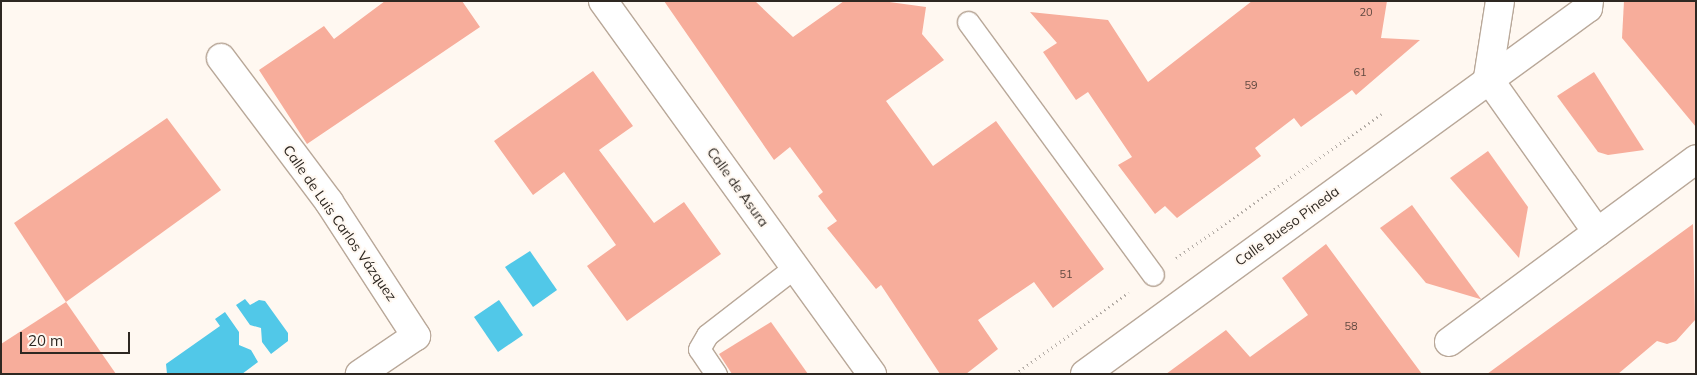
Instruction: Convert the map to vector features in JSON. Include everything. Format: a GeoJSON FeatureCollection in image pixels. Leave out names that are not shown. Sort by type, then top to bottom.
{"type":"FeatureCollection","features":[{"type":"Feature","properties":{"kind":"street","name":"Calle de Asura"},"geometry":{"type":"LineString","coordinates":[[603,1],[872,374]]}},
{"type":"Feature","properties":{"kind":"street"},"geometry":{"type":"LineString","coordinates":[[1500,1],[1488,78],[1598,232]]}},
{"type":"Feature","properties":{"kind":"street","name":"Calle Bueso Pineda"},"geometry":{"type":"LineString","coordinates":[[1085,374],[1488,78],[1588,8],[1589,1]]}},
{"type":"Feature","properties":{"kind":"street","name":"Calle de Luis Carlos Vázquez"},"geometry":{"type":"LineString","coordinates":[[221,58],[329,202],[416,336],[360,374]]}},
{"type":"Feature","properties":{"kind":"street"},"geometry":{"type":"LineString","coordinates":[[1449,342],[1696,159]]}},
{"type":"Feature","properties":{"kind":"lane"},"geometry":{"type":"LineString","coordinates":[[968,22],[1153,275]]}},
{"type":"Feature","properties":{"kind":"lane"},"geometry":{"type":"LineString","coordinates":[[716,374],[699,349],[707,335],[795,267]]}},
{"type":"Feature","properties":{"kind":"path"},"geometry":{"type":"LineString","coordinates":[[1015,374],[1385,112]]}},
{"type":"Feature","properties":{"kind":"water"},"geometry":{"type":"Polygon","coordinates":[[[530,251],[557,290],[533,307],[505,267],[530,251]]]}},
{"type":"Feature","properties":{"kind":"water"},"geometry":{"type":"Polygon","coordinates":[[[245,299],[250,305],[259,300],[265,301],[288,333],[288,341],[271,354],[262,342],[261,328],[250,325],[236,305],[245,299]]]}},
{"type":"Feature","properties":{"kind":"water"},"geometry":{"type":"Polygon","coordinates":[[[499,300],[523,335],[498,352],[474,317],[499,300]]]}},
{"type":"Feature","properties":{"kind":"water"},"geometry":{"type":"Polygon","coordinates":[[[225,312],[239,332],[239,345],[251,350],[258,362],[242,374],[167,374],[166,364],[220,326],[215,319],[225,312]]]}},
{"type":"Feature","properties":{"kind":"building"},"geometry":{"type":"Polygon","coordinates":[[[385,1],[462,1],[480,27],[307,144],[259,70],[324,26],[334,39],[385,1]]]}},
{"type":"Feature","properties":{"kind":"building"},"geometry":{"type":"Polygon","coordinates":[[[664,1],[755,1],[793,37],[844,1],[882,1],[926,7],[922,34],[944,60],[886,101],[933,166],[996,121],[1104,269],[1053,308],[1034,282],[978,320],[998,349],[966,374],[940,374],[881,285],[876,289],[827,228],[837,221],[818,196],[823,192],[790,147],[774,160],[664,1]]]}},
{"type":"Feature","properties":{"kind":"building"},"geometry":{"type":"Polygon","coordinates":[[[1252,1],[1387,1],[1381,38],[1420,40],[1356,95],[1352,90],[1301,127],[1294,118],[1255,148],[1261,156],[1177,218],[1165,206],[1155,214],[1118,165],[1132,157],[1088,92],[1076,100],[1043,52],[1057,43],[1030,12],[1108,20],[1148,82],[1252,1]]]}},
{"type":"Feature","properties":{"kind":"building"},"geometry":{"type":"Polygon","coordinates":[[[1624,1],[1696,1],[1696,127],[1622,38],[1624,1]]]}},
{"type":"Feature","properties":{"kind":"building"},"geometry":{"type":"Polygon","coordinates":[[[593,71],[633,126],[599,150],[654,223],[684,202],[721,254],[627,321],[587,266],[616,245],[564,172],[533,195],[494,141],[593,71]]]}},
{"type":"Feature","properties":{"kind":"building"},"geometry":{"type":"Polygon","coordinates":[[[1594,72],[1644,150],[1608,155],[1598,152],[1557,96],[1594,72]]]}},
{"type":"Feature","properties":{"kind":"building"},"geometry":{"type":"Polygon","coordinates":[[[167,118],[221,190],[66,302],[14,223],[167,118]]]}},
{"type":"Feature","properties":{"kind":"building"},"geometry":{"type":"Polygon","coordinates":[[[1488,151],[1528,207],[1519,258],[1450,178],[1488,151]]]}},
{"type":"Feature","properties":{"kind":"building"},"geometry":{"type":"Polygon","coordinates":[[[1412,205],[1481,299],[1426,283],[1380,228],[1412,205]]]}},
{"type":"Feature","properties":{"kind":"building"},"geometry":{"type":"Polygon","coordinates":[[[1693,224],[1695,320],[1676,341],[1667,344],[1657,341],[1618,374],[1487,374],[1693,224]]]}},
{"type":"Feature","properties":{"kind":"building"},"geometry":{"type":"Polygon","coordinates":[[[1326,244],[1422,374],[1166,374],[1226,330],[1250,357],[1308,315],[1282,278],[1326,244]]]}},
{"type":"Feature","properties":{"kind":"building"},"geometry":{"type":"Polygon","coordinates":[[[66,302],[116,374],[1,374],[1,344],[66,302]]]}},
{"type":"Feature","properties":{"kind":"building"},"geometry":{"type":"Polygon","coordinates":[[[771,322],[808,374],[732,374],[719,354],[771,322]]]}}]}
